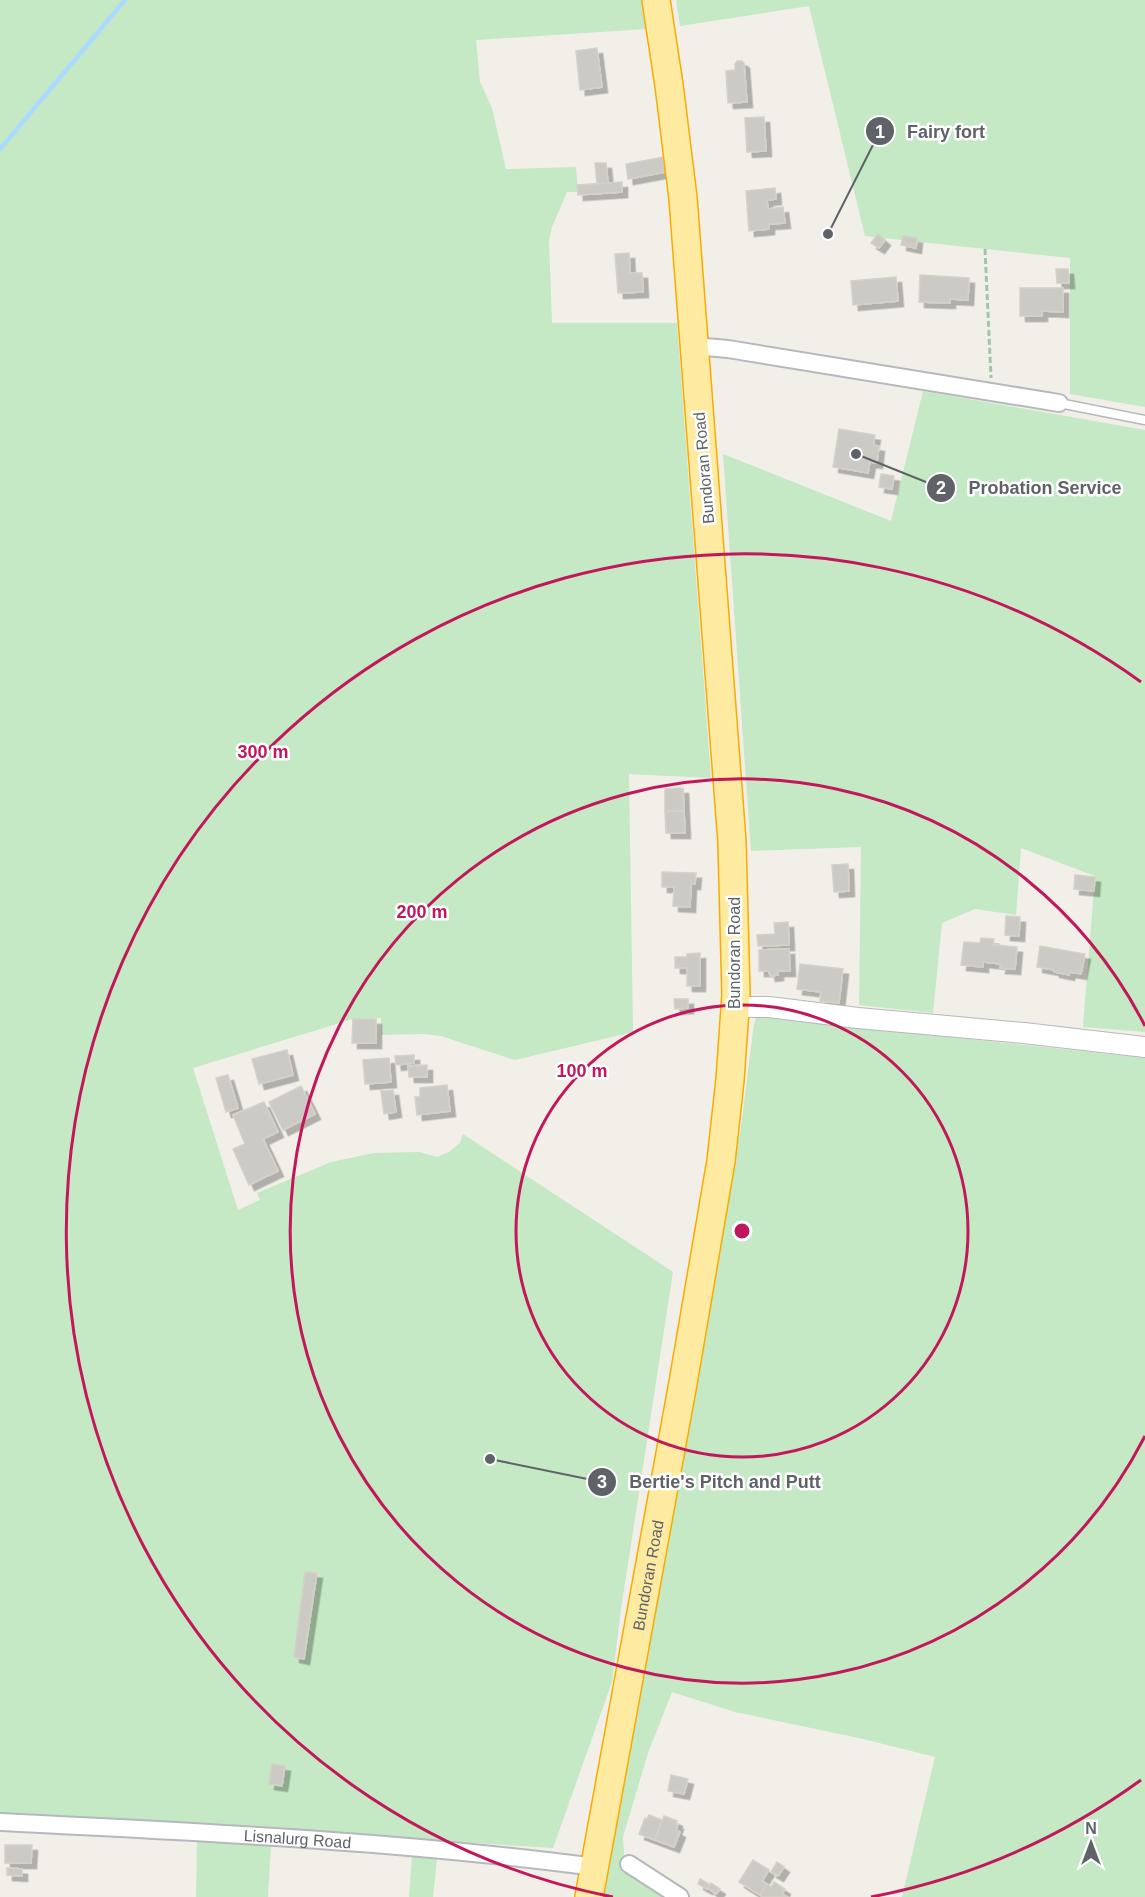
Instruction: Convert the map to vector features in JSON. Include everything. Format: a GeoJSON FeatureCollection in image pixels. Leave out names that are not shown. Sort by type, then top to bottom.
{"type":"FeatureCollection","features":[{"type":"Feature","properties":{"kind":"highway","name":"Bundoran Road"},"geometry":{"type":"LineString","coordinates":[[590,1897],[721,1161],[735,1007],[732,842],[683,198],[656,0]]}},
{"type":"Feature","properties":{"kind":"street"},"geometry":{"type":"LineString","coordinates":[[694,346],[728,349],[1059,403]]}},
{"type":"Feature","properties":{"kind":"street"},"geometry":{"type":"LineString","coordinates":[[735,1007],[769,1007],[1145,1047]]}},
{"type":"Feature","properties":{"kind":"street","name":"Lisnalurg Road"},"geometry":{"type":"LineString","coordinates":[[0,1822],[379,1845],[595,1867]]}},
{"type":"Feature","properties":{"kind":"street"},"geometry":{"type":"LineString","coordinates":[[629,1864],[680,1897]]}},
{"type":"Feature","properties":{"kind":"lane"},"geometry":{"type":"LineString","coordinates":[[1059,403],[1145,420]]}},
{"type":"Feature","properties":{"kind":"path"},"geometry":{"type":"LineString","coordinates":[[985,249],[992,392]]}},
{"type":"Feature","properties":{"kind":"green space"},"geometry":{"type":"Polygon","coordinates":[[[0,0],[643,0],[647,29],[476,40],[480,82],[492,108],[506,169],[576,167],[578,192],[567,192],[549,240],[552,323],[677,323],[711,778],[629,774],[633,1032],[515,1060],[441,1036],[381,1035],[381,1018],[353,1019],[193,1068],[238,1210],[260,1200],[257,1193],[331,1162],[374,1153],[419,1152],[437,1157],[449,1152],[460,1143],[463,1134],[673,1272],[621,1609],[612,1682],[553,1848],[0,1814],[0,0]]]}},
{"type":"Feature","properties":{"kind":"green space"},"geometry":{"type":"Polygon","coordinates":[[[676,0],[1145,0],[1145,407],[1070,394],[1070,258],[865,236],[809,6],[680,26],[676,0]]]}},
{"type":"Feature","properties":{"kind":"green space"},"geometry":{"type":"Polygon","coordinates":[[[923,391],[1145,430],[1145,1032],[1083,1027],[1095,876],[1021,848],[1016,915],[975,909],[942,923],[933,1013],[859,1005],[861,847],[751,851],[723,454],[891,521],[923,391]]]}},
{"type":"Feature","properties":{"kind":"green space"},"geometry":{"type":"Polygon","coordinates":[[[756,1016],[1145,1058],[1145,1897],[902,1897],[935,1757],[859,1738],[735,1712],[672,1692],[648,1753],[623,1837],[624,1853],[620,1869],[665,1897],[603,1897],[741,1127],[756,1016]]]}},
{"type":"Feature","properties":{"kind":"green space"},"geometry":{"type":"Polygon","coordinates":[[[197,1841],[271,1845],[268,1897],[196,1897],[197,1841]]]}},
{"type":"Feature","properties":{"kind":"green space"},"geometry":{"type":"Polygon","coordinates":[[[412,1856],[437,1859],[433,1897],[409,1897],[412,1856]]]}},
{"type":"Feature","properties":{"kind":"building"},"geometry":{"type":"Polygon","coordinates":[[[597,48],[602,87],[580,90],[576,51],[597,48]]]}},
{"type":"Feature","properties":{"kind":"building"},"geometry":{"type":"Polygon","coordinates":[[[737,61],[744,63],[747,102],[728,103],[726,71],[735,70],[737,61]]]}},
{"type":"Feature","properties":{"kind":"building"},"geometry":{"type":"Polygon","coordinates":[[[764,117],[766,151],[747,152],[745,118],[764,117]]]}},
{"type":"Feature","properties":{"kind":"building"},"geometry":{"type":"Polygon","coordinates":[[[663,157],[666,172],[628,179],[626,164],[663,157]]]}},
{"type":"Feature","properties":{"kind":"building"},"geometry":{"type":"Polygon","coordinates":[[[595,163],[606,163],[608,183],[597,184],[595,163]]]}},
{"type":"Feature","properties":{"kind":"building"},"geometry":{"type":"Polygon","coordinates":[[[622,182],[622,192],[578,195],[577,185],[622,182]]]}},
{"type":"Feature","properties":{"kind":"building"},"geometry":{"type":"Polygon","coordinates":[[[775,188],[776,199],[767,200],[768,209],[783,207],[785,223],[769,224],[769,229],[749,231],[746,191],[775,188]]]}},
{"type":"Feature","properties":{"kind":"building"},"geometry":{"type":"Polygon","coordinates":[[[878,234],[885,240],[879,248],[871,243],[878,234]]]}},
{"type":"Feature","properties":{"kind":"building"},"geometry":{"type":"Polygon","coordinates":[[[903,236],[917,238],[916,248],[901,245],[903,236]]]}},
{"type":"Feature","properties":{"kind":"building"},"geometry":{"type":"Polygon","coordinates":[[[629,253],[630,273],[642,273],[643,292],[618,293],[615,254],[629,253]]]}},
{"type":"Feature","properties":{"kind":"building"},"geometry":{"type":"Polygon","coordinates":[[[1056,269],[1068,269],[1069,283],[1057,283],[1056,269]]]}},
{"type":"Feature","properties":{"kind":"building"},"geometry":{"type":"Polygon","coordinates":[[[920,275],[969,278],[968,300],[950,299],[950,303],[919,302],[920,275]]]}},
{"type":"Feature","properties":{"kind":"building"},"geometry":{"type":"Polygon","coordinates":[[[896,277],[898,301],[853,305],[851,281],[896,277]]]}},
{"type":"Feature","properties":{"kind":"building"},"geometry":{"type":"Polygon","coordinates":[[[1020,288],[1063,288],[1063,312],[1042,311],[1042,316],[1020,316],[1020,288]]]}},
{"type":"Feature","properties":{"kind":"building"},"geometry":{"type":"Polygon","coordinates":[[[839,429],[875,435],[873,445],[879,446],[877,463],[870,462],[868,473],[833,467],[839,429]]]}},
{"type":"Feature","properties":{"kind":"building"},"geometry":{"type":"Polygon","coordinates":[[[881,474],[894,476],[892,489],[879,487],[881,474]]]}},
{"type":"Feature","properties":{"kind":"building"},"geometry":{"type":"Polygon","coordinates":[[[683,788],[684,811],[665,811],[665,789],[683,788]]]}},
{"type":"Feature","properties":{"kind":"building"},"geometry":{"type":"Polygon","coordinates":[[[665,811],[684,811],[685,833],[666,833],[665,811]]]}},
{"type":"Feature","properties":{"kind":"building"},"geometry":{"type":"Polygon","coordinates":[[[848,864],[849,891],[834,892],[832,865],[848,864]]]}},
{"type":"Feature","properties":{"kind":"building"},"geometry":{"type":"Polygon","coordinates":[[[662,872],[696,873],[695,884],[691,884],[690,907],[673,906],[674,887],[662,887],[662,872]]]}},
{"type":"Feature","properties":{"kind":"building"},"geometry":{"type":"Polygon","coordinates":[[[1075,875],[1095,877],[1094,891],[1074,889],[1075,875]]]}},
{"type":"Feature","properties":{"kind":"building"},"geometry":{"type":"Polygon","coordinates":[[[1006,916],[1020,917],[1019,936],[1005,935],[1006,916]]]}},
{"type":"Feature","properties":{"kind":"building"},"geometry":{"type":"Polygon","coordinates":[[[788,922],[789,945],[758,946],[757,935],[775,934],[774,923],[788,922]]]}},
{"type":"Feature","properties":{"kind":"building"},"geometry":{"type":"Polygon","coordinates":[[[981,938],[994,939],[993,945],[1017,947],[1015,969],[1000,968],[1001,964],[983,962],[983,967],[961,965],[964,942],[980,943],[981,938]]]}},
{"type":"Feature","properties":{"kind":"building"},"geometry":{"type":"Polygon","coordinates":[[[1040,946],[1085,954],[1081,974],[1070,972],[1069,975],[1037,967],[1040,946]]]}},
{"type":"Feature","properties":{"kind":"building"},"geometry":{"type":"Polygon","coordinates":[[[789,949],[790,971],[778,971],[778,975],[770,976],[769,971],[759,971],[759,950],[789,949]]]}},
{"type":"Feature","properties":{"kind":"building"},"geometry":{"type":"Polygon","coordinates":[[[700,953],[700,986],[687,986],[687,968],[675,968],[675,957],[687,957],[687,954],[700,953]]]}},
{"type":"Feature","properties":{"kind":"building"},"geometry":{"type":"Polygon","coordinates":[[[800,964],[843,969],[839,1003],[820,1001],[821,992],[797,989],[800,964]]]}},
{"type":"Feature","properties":{"kind":"building"},"geometry":{"type":"Polygon","coordinates":[[[674,999],[688,999],[688,1008],[675,1009],[674,999]]]}},
{"type":"Feature","properties":{"kind":"building"},"geometry":{"type":"Polygon","coordinates":[[[353,1019],[376,1019],[376,1043],[352,1043],[353,1019]]]}},
{"type":"Feature","properties":{"kind":"building"},"geometry":{"type":"Polygon","coordinates":[[[287,1050],[293,1075],[259,1084],[252,1059],[287,1050]]]}},
{"type":"Feature","properties":{"kind":"building"},"geometry":{"type":"Polygon","coordinates":[[[414,1055],[414,1063],[396,1065],[395,1056],[414,1055]]]}},
{"type":"Feature","properties":{"kind":"building"},"geometry":{"type":"Polygon","coordinates":[[[389,1058],[391,1082],[365,1084],[363,1060],[389,1058]]]}},
{"type":"Feature","properties":{"kind":"building"},"geometry":{"type":"Polygon","coordinates":[[[427,1065],[427,1077],[409,1077],[408,1066],[427,1065]]]}},
{"type":"Feature","properties":{"kind":"building"},"geometry":{"type":"Polygon","coordinates":[[[228,1075],[238,1108],[226,1112],[216,1078],[228,1075]]]}},
{"type":"Feature","properties":{"kind":"building"},"geometry":{"type":"Polygon","coordinates":[[[447,1085],[450,1111],[417,1115],[415,1097],[420,1097],[420,1088],[447,1085]]]}},
{"type":"Feature","properties":{"kind":"building"},"geometry":{"type":"Polygon","coordinates":[[[301,1086],[315,1114],[283,1130],[269,1102],[301,1086]]]}},
{"type":"Feature","properties":{"kind":"building"},"geometry":{"type":"Polygon","coordinates":[[[393,1090],[396,1112],[384,1114],[381,1091],[393,1090]]]}},
{"type":"Feature","properties":{"kind":"building"},"geometry":{"type":"Polygon","coordinates":[[[264,1102],[278,1132],[263,1139],[278,1171],[249,1185],[233,1149],[245,1144],[233,1115],[264,1102]]]}},
{"type":"Feature","properties":{"kind":"building"},"geometry":{"type":"Polygon","coordinates":[[[305,1572],[317,1573],[304,1659],[294,1657],[305,1572]]]}},
{"type":"Feature","properties":{"kind":"building"},"geometry":{"type":"Polygon","coordinates":[[[272,1764],[285,1766],[282,1786],[269,1784],[272,1764]]]}},
{"type":"Feature","properties":{"kind":"building"},"geometry":{"type":"Polygon","coordinates":[[[671,1775],[688,1779],[684,1794],[668,1791],[671,1775]]]}},
{"type":"Feature","properties":{"kind":"building"},"geometry":{"type":"Polygon","coordinates":[[[649,1815],[662,1820],[655,1840],[639,1834],[645,1818],[647,1819],[649,1815]]]}},
{"type":"Feature","properties":{"kind":"building"},"geometry":{"type":"Polygon","coordinates":[[[664,1816],[677,1821],[676,1824],[678,1824],[676,1830],[680,1832],[674,1847],[655,1840],[664,1816]]]}},
{"type":"Feature","properties":{"kind":"building"},"geometry":{"type":"Polygon","coordinates":[[[5,1845],[32,1845],[31,1863],[5,1863],[5,1845]]]}},
{"type":"Feature","properties":{"kind":"building"},"geometry":{"type":"Polygon","coordinates":[[[753,1860],[769,1870],[762,1881],[767,1884],[760,1895],[739,1882],[753,1860]]]}},
{"type":"Feature","properties":{"kind":"building"},"geometry":{"type":"Polygon","coordinates":[[[777,1862],[784,1867],[778,1876],[771,1872],[777,1862]]]}},
{"type":"Feature","properties":{"kind":"building"},"geometry":{"type":"Polygon","coordinates":[[[7,1868],[22,1869],[22,1876],[7,1875],[7,1868]]]}},
{"type":"Feature","properties":{"kind":"building"},"geometry":{"type":"Polygon","coordinates":[[[700,1879],[709,1884],[707,1889],[698,1884],[700,1879]]]}},
{"type":"Feature","properties":{"kind":"building"},"geometry":{"type":"Polygon","coordinates":[[[774,1882],[785,1889],[782,1894],[787,1897],[760,1895],[767,1884],[771,1887],[774,1882]]]}},
{"type":"Feature","properties":{"kind":"building"},"geometry":{"type":"Polygon","coordinates":[[[711,1883],[720,1889],[716,1894],[708,1888],[711,1883]]]}},
{"type":"Feature","properties":{"kind":"waterway"},"geometry":{"type":"LineString","coordinates":[[0,149],[125,0]]}},
{"type":"Feature","properties":{"kind":"place","name":"Fairy fort"},"geometry":{"type":"Point","coordinates":[828,234]}},
{"type":"Feature","properties":{"kind":"place","name":"Probation Service"},"geometry":{"type":"Point","coordinates":[856,454]}},
{"type":"Feature","properties":{"kind":"place","name":"Bertie's Pitch and Putt"},"geometry":{"type":"Point","coordinates":[490,1459]}}]}
